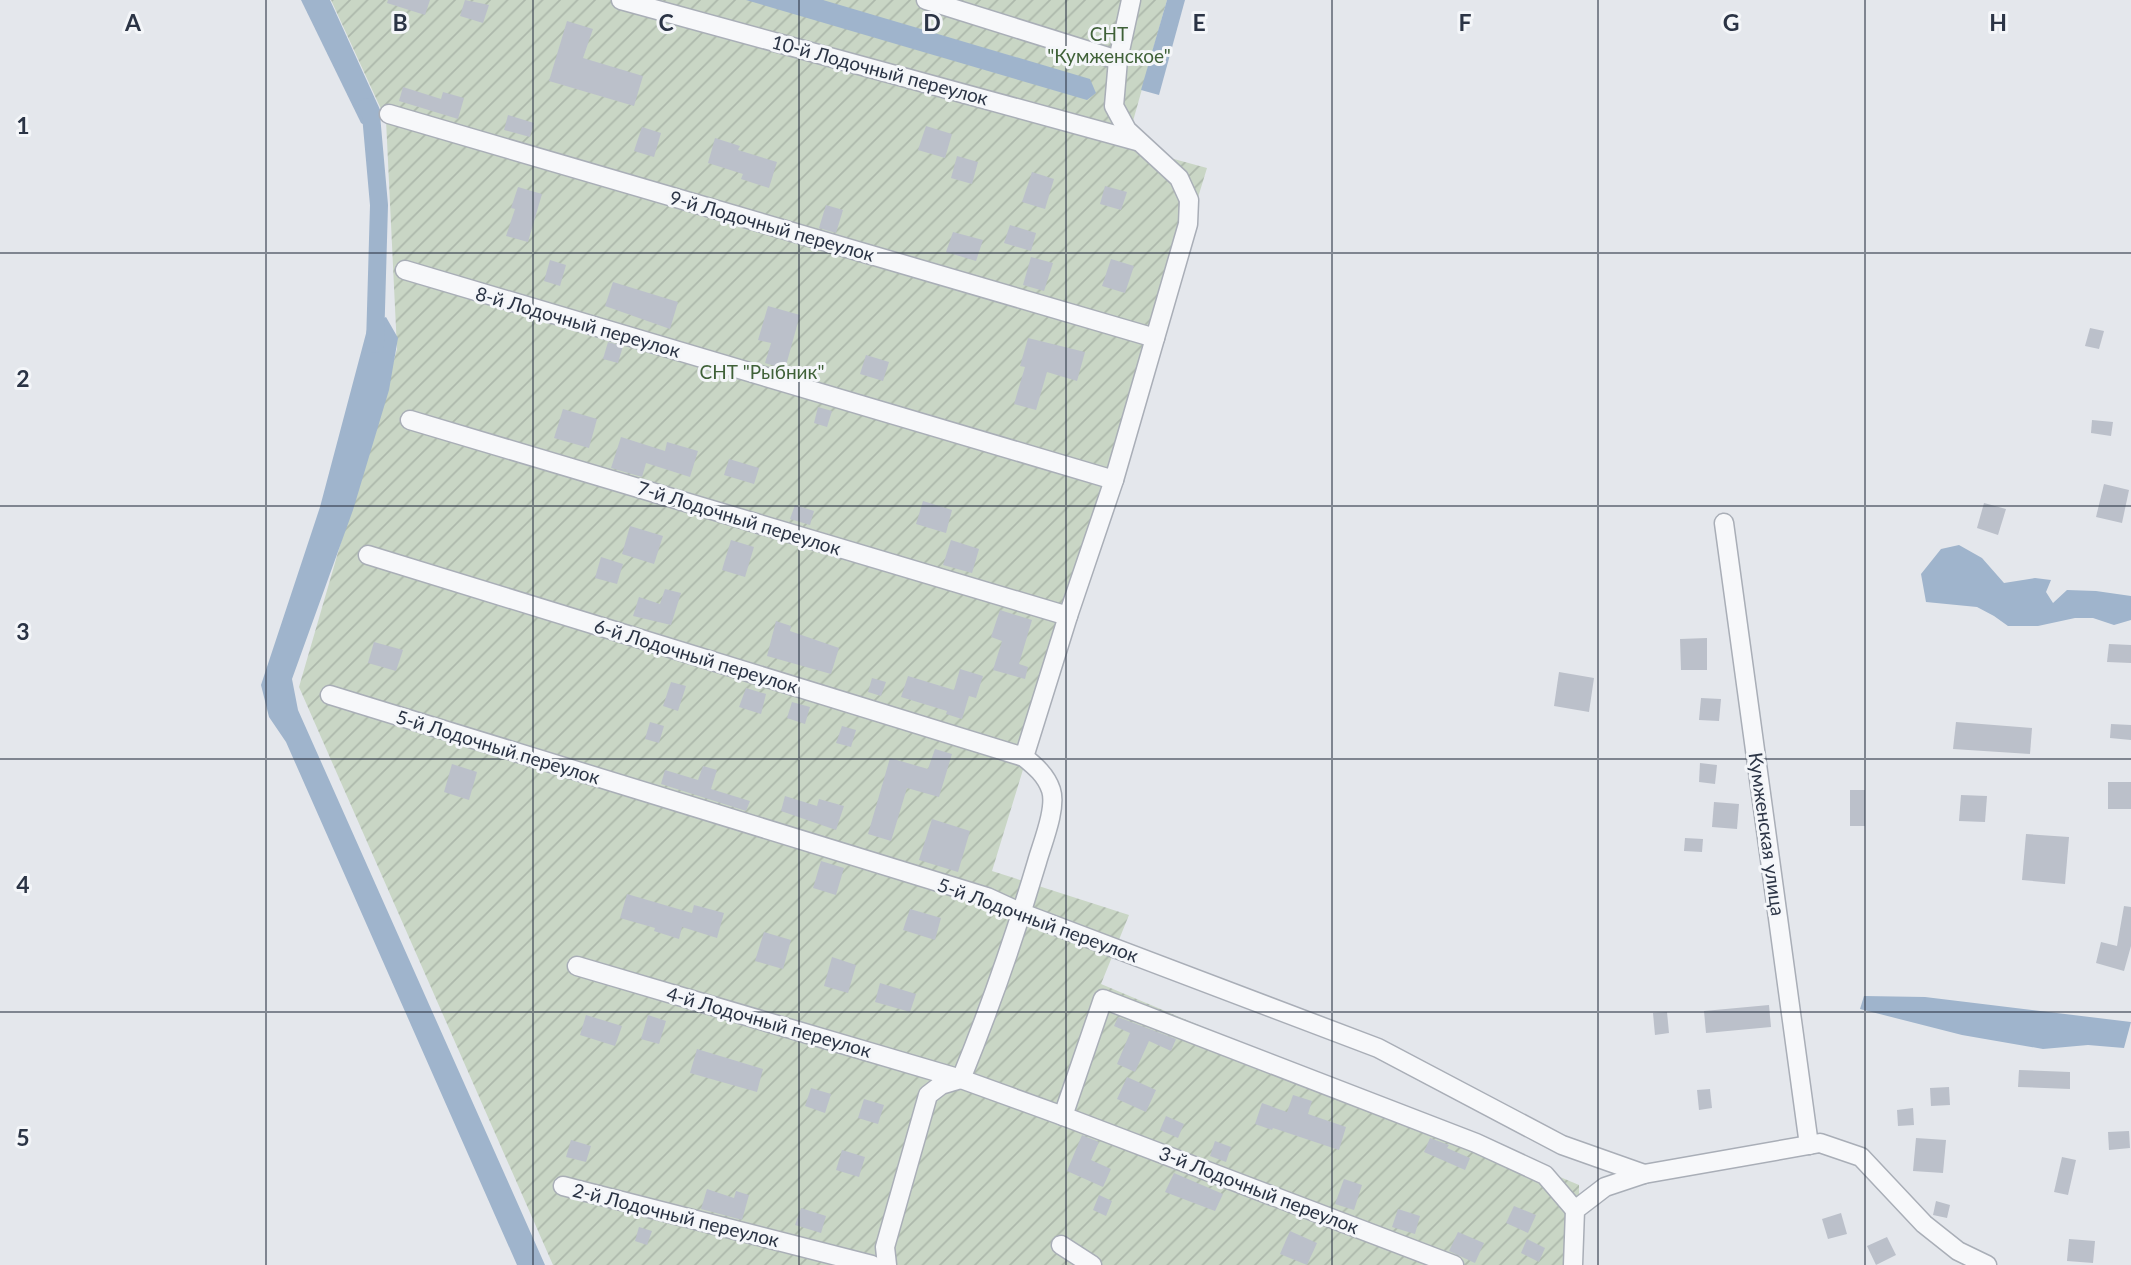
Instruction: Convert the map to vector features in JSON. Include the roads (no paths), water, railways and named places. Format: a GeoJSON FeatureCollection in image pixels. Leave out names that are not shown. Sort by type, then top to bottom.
{"type":"FeatureCollection","features":[{"type":"Feature","properties":{"kind":"street","name":"10-й Лодочный переулок"},"geometry":{"type":"LineString","coordinates":[[621,0],[1139,141]]}},
{"type":"Feature","properties":{"kind":"street"},"geometry":{"type":"LineString","coordinates":[[926,0],[1118,60]]}},
{"type":"Feature","properties":{"kind":"street"},"geometry":{"type":"LineString","coordinates":[[887,1265],[885,1247],[928,1095],[941,1085],[961,1079],[1021,913],[1050,818],[1052,791],[1041,771],[1024,757],[1114,480],[1188,224],[1189,200],[1179,178],[1127,130],[1114,106],[1118,60],[1131,0]]}},
{"type":"Feature","properties":{"kind":"street","name":"9-й Лодочный переулок"},"geometry":{"type":"LineString","coordinates":[[389,114],[1155,338]]}},
{"type":"Feature","properties":{"kind":"street","name":"8-й Лодочный переулок"},"geometry":{"type":"LineString","coordinates":[[405,270],[1114,480]]}},
{"type":"Feature","properties":{"kind":"street","name":"7-й Лодочный переулок"},"geometry":{"type":"LineString","coordinates":[[410,420],[1068,616]]}},
{"type":"Feature","properties":{"kind":"street","name":"Кумженская улица"},"geometry":{"type":"LineString","coordinates":[[1724,523],[1809,1144]]}},
{"type":"Feature","properties":{"kind":"street","name":"6-й Лодочный переулок"},"geometry":{"type":"LineString","coordinates":[[368,555],[1024,757]]}},
{"type":"Feature","properties":{"kind":"street","name":"5-й Лодочный переулок"},"geometry":{"type":"LineString","coordinates":[[330,695],[987,897],[1021,913],[1378,1048],[1562,1145],[1644,1174]]}},
{"type":"Feature","properties":{"kind":"street","name":"4-й Лодочный переулок"},"geometry":{"type":"LineString","coordinates":[[577,965],[961,1079],[1063,1116]]}},
{"type":"Feature","properties":{"kind":"street"},"geometry":{"type":"LineString","coordinates":[[1063,1116],[1103,999],[1476,1143],[1545,1175],[1574,1210],[1573,1265]]}},
{"type":"Feature","properties":{"kind":"street","name":"3-й Лодочный переулок"},"geometry":{"type":"LineString","coordinates":[[1063,1116],[1454,1265]]}},
{"type":"Feature","properties":{"kind":"street"},"geometry":{"type":"LineString","coordinates":[[1574,1210],[1605,1187],[1644,1174],[1821,1143],[1861,1157],[1924,1224],[1958,1251],[1987,1265]]}},
{"type":"Feature","properties":{"kind":"street","name":"2-й Лодочный переулок"},"geometry":{"type":"LineString","coordinates":[[562,1186],[872,1265]]}},
{"type":"Feature","properties":{"kind":"street"},"geometry":{"type":"LineString","coordinates":[[1061,1245],[1092,1265]]}},
{"type":"Feature","properties":{"kind":"water"},"geometry":{"type":"Polygon","coordinates":[[[301,0],[330,0],[382,114],[377,132],[361,123],[301,0]]]}},
{"type":"Feature","properties":{"kind":"water"},"geometry":{"type":"Polygon","coordinates":[[[746,0],[823,0],[1090,79],[1096,93],[1087,100],[746,0]]]}},
{"type":"Feature","properties":{"kind":"water"},"geometry":{"type":"Polygon","coordinates":[[[1167,0],[1185,0],[1159,95],[1141,90],[1167,0]]]}},
{"type":"Feature","properties":{"kind":"water"},"geometry":{"type":"Polygon","coordinates":[[[386,317],[398,338],[389,390],[353,510],[292,679],[298,710],[545,1265],[517,1265],[286,742],[269,717],[261,685],[320,507],[368,326],[386,317]]]}},
{"type":"Feature","properties":{"kind":"water"},"geometry":{"type":"Polygon","coordinates":[[[1959,545],[1982,558],[2004,583],[2035,578],[2051,580],[2046,592],[2053,603],[2067,590],[2131,596],[2131,620],[2114,625],[2093,618],[2075,618],[2038,626],[2008,626],[1977,607],[1926,602],[1921,574],[1941,549],[1959,545]]]}},
{"type":"Feature","properties":{"kind":"water"},"geometry":{"type":"Polygon","coordinates":[[[1864,996],[1925,997],[2131,1022],[2124,1048],[2088,1045],[2043,1049],[1962,1035],[1860,1009],[1864,996]]]}},
{"type":"Feature","properties":{"kind":"waterway"},"geometry":{"type":"LineString","coordinates":[[367,107],[371,115],[379,205],[375,344]]}},
{"type":"Feature","properties":{"kind":"park label","name":"СНТ \"Кумженское\""},"geometry":{"type":"Point","coordinates":[1109,45]}},
{"type":"Feature","properties":{"kind":"park label","name":"СНТ \"Рыбник\""},"geometry":{"type":"Point","coordinates":[762,372]}}]}
